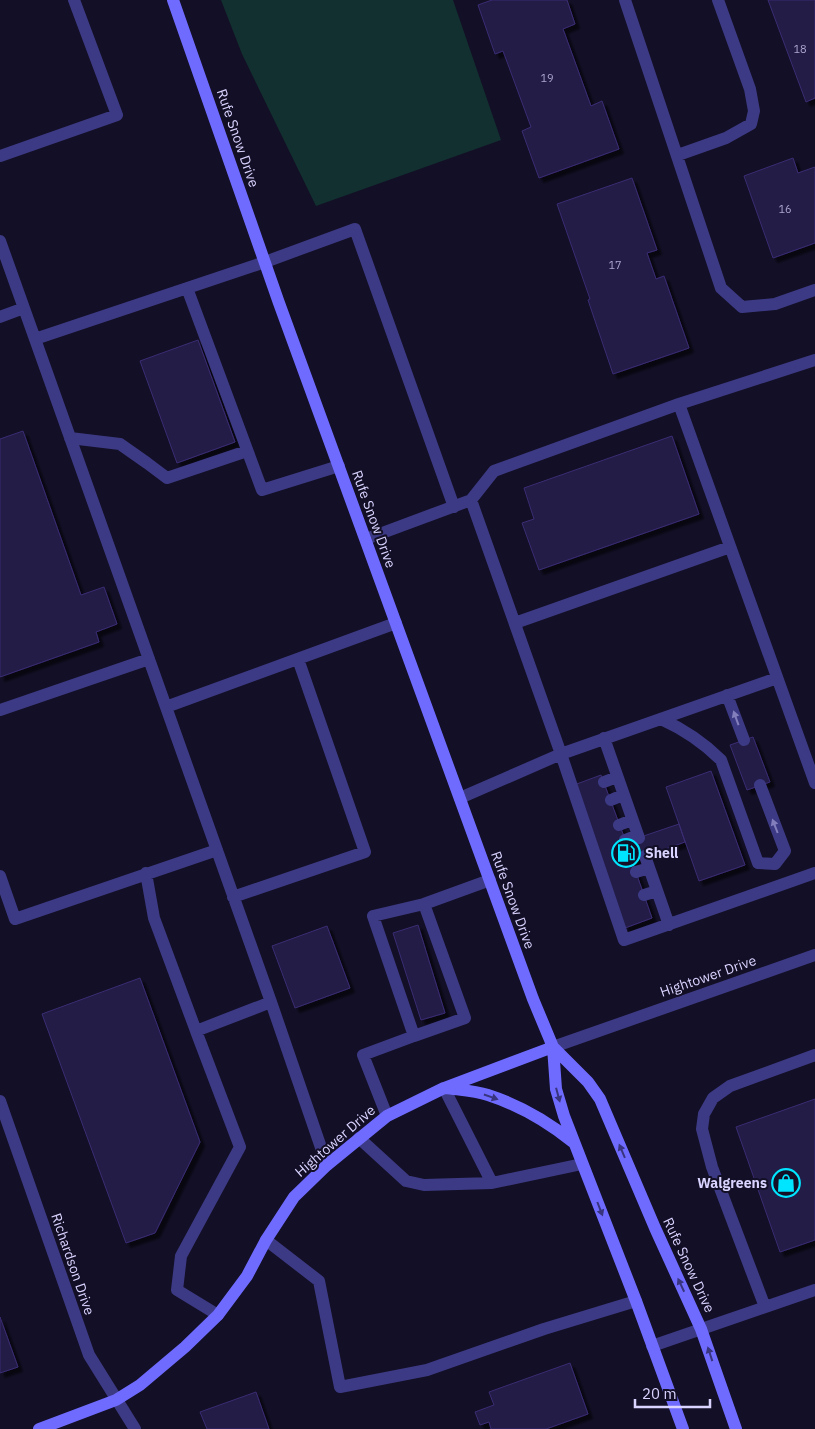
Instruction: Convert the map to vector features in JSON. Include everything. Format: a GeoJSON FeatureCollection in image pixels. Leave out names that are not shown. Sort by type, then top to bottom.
{"type":"FeatureCollection","features":[{"type":"Feature","properties":{"kind":"main road","name":"Rufe Snow Drive"},"geometry":{"type":"LineString","coordinates":[[173,0],[265,262],[552,1047],[556,1089],[574,1143],[636,1301],[683,1429]]}},
{"type":"Feature","properties":{"kind":"main road","name":"Rufe Snow Drive"},"geometry":{"type":"LineString","coordinates":[[552,1047],[588,1082],[600,1099],[655,1228],[702,1329],[736,1429]]}},
{"type":"Feature","properties":{"kind":"main road","name":"Hightower Drive"},"geometry":{"type":"LineString","coordinates":[[39,1429],[116,1400],[140,1385],[170,1360],[218,1315],[246,1276],[266,1240],[294,1198],[327,1165],[387,1116],[444,1088],[552,1047]]}},
{"type":"Feature","properties":{"kind":"main road"},"geometry":{"type":"LineString","coordinates":[[444,1088],[487,1095],[554,1126],[574,1143]]}},
{"type":"Feature","properties":{"kind":"street"},"geometry":{"type":"LineString","coordinates":[[0,156],[116,115],[74,0]]}},
{"type":"Feature","properties":{"kind":"street"},"geometry":{"type":"LineString","coordinates":[[625,0],[722,288],[742,308],[775,304],[815,290]]}},
{"type":"Feature","properties":{"kind":"street"},"geometry":{"type":"LineString","coordinates":[[678,155],[726,138],[751,124],[754,111],[750,89],[718,0]]}},
{"type":"Feature","properties":{"kind":"street"},"geometry":{"type":"LineString","coordinates":[[35,339],[265,262],[355,229],[454,507]]}},
{"type":"Feature","properties":{"kind":"street"},"geometry":{"type":"LineString","coordinates":[[0,243],[234,897],[327,1165]]}},
{"type":"Feature","properties":{"kind":"street"},"geometry":{"type":"LineString","coordinates":[[187,288],[262,490],[339,466]]}},
{"type":"Feature","properties":{"kind":"street"},"geometry":{"type":"LineString","coordinates":[[0,316],[24,308]]}},
{"type":"Feature","properties":{"kind":"street"},"geometry":{"type":"LineString","coordinates":[[366,539],[472,500],[494,472],[679,404],[815,360]]}},
{"type":"Feature","properties":{"kind":"street"},"geometry":{"type":"LineString","coordinates":[[679,404],[815,783]]}},
{"type":"Feature","properties":{"kind":"street"},"geometry":{"type":"LineString","coordinates":[[70,438],[120,444],[167,478],[247,451]]}},
{"type":"Feature","properties":{"kind":"street"},"geometry":{"type":"LineString","coordinates":[[472,500],[560,754],[615,905],[624,940],[815,873]]}},
{"type":"Feature","properties":{"kind":"street"},"geometry":{"type":"LineString","coordinates":[[516,623],[730,547]]}},
{"type":"Feature","properties":{"kind":"street"},"geometry":{"type":"LineString","coordinates":[[166,707],[396,623]]}},
{"type":"Feature","properties":{"kind":"street"},"geometry":{"type":"LineString","coordinates":[[0,710],[149,659]]}},
{"type":"Feature","properties":{"kind":"street"},"geometry":{"type":"LineString","coordinates":[[234,897],[365,852],[298,659]]}},
{"type":"Feature","properties":{"kind":"street"},"geometry":{"type":"LineString","coordinates":[[460,798],[560,754],[777,678]]}},
{"type":"Feature","properties":{"kind":"street"},"geometry":{"type":"LineString","coordinates":[[727,695],[744,740]]}},
{"type":"Feature","properties":{"kind":"street"},"geometry":{"type":"LineString","coordinates":[[661,718],[682,729],[711,750],[721,760],[758,863],[775,864]]}},
{"type":"Feature","properties":{"kind":"street"},"geometry":{"type":"LineString","coordinates":[[604,738],[638,837],[625,840]]}},
{"type":"Feature","properties":{"kind":"street"},"geometry":{"type":"LineString","coordinates":[[604,782],[617,777]]}},
{"type":"Feature","properties":{"kind":"street"},"geometry":{"type":"LineString","coordinates":[[760,785],[785,851],[775,864]]}},
{"type":"Feature","properties":{"kind":"street"},"geometry":{"type":"LineString","coordinates":[[610,800],[624,795]]}},
{"type":"Feature","properties":{"kind":"street"},"geometry":{"type":"LineString","coordinates":[[619,825],[632,820]]}},
{"type":"Feature","properties":{"kind":"street"},"geometry":{"type":"LineString","coordinates":[[0,876],[15,919],[216,850]]}},
{"type":"Feature","properties":{"kind":"street"},"geometry":{"type":"LineString","coordinates":[[636,872],[647,862],[669,925]]}},
{"type":"Feature","properties":{"kind":"street"},"geometry":{"type":"LineString","coordinates":[[775,864],[782,884]]}},
{"type":"Feature","properties":{"kind":"street"},"geometry":{"type":"LineString","coordinates":[[146,873],[154,918],[240,1147],[181,1256],[177,1290],[218,1315]]}},
{"type":"Feature","properties":{"kind":"street"},"geometry":{"type":"LineString","coordinates":[[414,1036],[373,916],[424,904],[490,880]]}},
{"type":"Feature","properties":{"kind":"street"},"geometry":{"type":"LineString","coordinates":[[644,895],[657,890]]}},
{"type":"Feature","properties":{"kind":"street"},"geometry":{"type":"LineString","coordinates":[[387,1116],[363,1055],[465,1018],[424,904]]}},
{"type":"Feature","properties":{"kind":"street","name":"Hightower Drive"},"geometry":{"type":"LineString","coordinates":[[552,1047],[815,955]]}},
{"type":"Feature","properties":{"kind":"street"},"geometry":{"type":"LineString","coordinates":[[196,1031],[271,1002]]}},
{"type":"Feature","properties":{"kind":"street"},"geometry":{"type":"LineString","coordinates":[[765,1307],[712,1167],[702,1129],[704,1114],[712,1098],[730,1086],[815,1055]]}},
{"type":"Feature","properties":{"kind":"street"},"geometry":{"type":"LineString","coordinates":[[444,1088],[492,1183]]}},
{"type":"Feature","properties":{"kind":"street","name":"Richardson Drive"},"geometry":{"type":"LineString","coordinates":[[0,1101],[89,1355],[135,1429]]}},
{"type":"Feature","properties":{"kind":"street"},"geometry":{"type":"LineString","coordinates":[[359,1138],[406,1182],[424,1185],[492,1183],[582,1164]]}},
{"type":"Feature","properties":{"kind":"street"},"geometry":{"type":"LineString","coordinates":[[266,1240],[318,1281],[340,1387],[427,1370],[544,1329],[636,1301]]}},
{"type":"Feature","properties":{"kind":"street"},"geometry":{"type":"LineString","coordinates":[[652,1346],[815,1290]]}},
{"type":"Feature","properties":{"kind":"green space"},"geometry":{"type":"Polygon","coordinates":[[[221,0],[453,0],[501,140],[316,206],[242,54],[221,0]]]}},
{"type":"Feature","properties":{"kind":"building"},"geometry":{"type":"Polygon","coordinates":[[[492,0],[567,0],[575,24],[563,29],[591,106],[602,101],[619,149],[539,178],[522,131],[531,127],[503,51],[495,54],[478,5],[492,0]]]}},
{"type":"Feature","properties":{"kind":"building"},"geometry":{"type":"Polygon","coordinates":[[[768,0],[815,0],[815,98],[806,102],[768,0]]]}},
{"type":"Feature","properties":{"kind":"building"},"geometry":{"type":"Polygon","coordinates":[[[793,158],[798,173],[815,167],[815,243],[773,258],[744,176],[793,158]]]}},
{"type":"Feature","properties":{"kind":"building"},"geometry":{"type":"Polygon","coordinates":[[[632,178],[657,250],[647,253],[656,279],[664,276],[689,348],[613,374],[588,300],[590,299],[557,204],[632,178]]]}},
{"type":"Feature","properties":{"kind":"building"},"geometry":{"type":"Polygon","coordinates":[[[198,340],[235,442],[177,463],[140,361],[198,340]]]}},
{"type":"Feature","properties":{"kind":"building"},"geometry":{"type":"Polygon","coordinates":[[[23,431],[81,595],[104,587],[117,624],[96,632],[99,642],[0,677],[0,439],[23,431]]]}},
{"type":"Feature","properties":{"kind":"building"},"geometry":{"type":"Polygon","coordinates":[[[672,436],[699,514],[539,570],[522,523],[534,519],[524,488],[672,436]]]}},
{"type":"Feature","properties":{"kind":"building"},"geometry":{"type":"Polygon","coordinates":[[[753,737],[770,782],[747,790],[730,745],[753,737]]]}},
{"type":"Feature","properties":{"kind":"building"},"geometry":{"type":"Polygon","coordinates":[[[711,771],[745,865],[699,881],[666,787],[711,771]]]}},
{"type":"Feature","properties":{"kind":"building","name":"Shell"},"geometry":{"type":"Polygon","coordinates":[[[601,775],[626,842],[679,824],[685,842],[632,861],[652,918],[625,928],[574,785],[601,775]]]}},
{"type":"Feature","properties":{"kind":"building"},"geometry":{"type":"Polygon","coordinates":[[[418,925],[445,1013],[421,1020],[393,933],[418,925]]]}},
{"type":"Feature","properties":{"kind":"building"},"geometry":{"type":"Polygon","coordinates":[[[327,926],[350,988],[295,1008],[272,946],[327,926]]]}},
{"type":"Feature","properties":{"kind":"building"},"geometry":{"type":"Polygon","coordinates":[[[140,978],[200,1142],[155,1233],[126,1243],[42,1014],[140,978]]]}},
{"type":"Feature","properties":{"kind":"building","name":"Walgreens"},"geometry":{"type":"Polygon","coordinates":[[[815,1099],[815,1240],[780,1252],[736,1127],[815,1099]]]}},
{"type":"Feature","properties":{"kind":"building"},"geometry":{"type":"Polygon","coordinates":[[[0,1317],[18,1367],[0,1373],[0,1317]]]}},
{"type":"Feature","properties":{"kind":"building"},"geometry":{"type":"Polygon","coordinates":[[[570,1363],[588,1414],[546,1429],[491,1429],[489,1422],[480,1425],[475,1412],[494,1405],[489,1392],[570,1363]]]}},
{"type":"Feature","properties":{"kind":"building"},"geometry":{"type":"Polygon","coordinates":[[[256,1392],[269,1429],[207,1429],[200,1412],[256,1392]]]}},
{"type":"Feature","properties":{"kind":"place","name":"Shell"},"geometry":{"type":"Point","coordinates":[626,853]}},
{"type":"Feature","properties":{"kind":"place","name":"Walgreens"},"geometry":{"type":"Point","coordinates":[786,1183]}}]}
